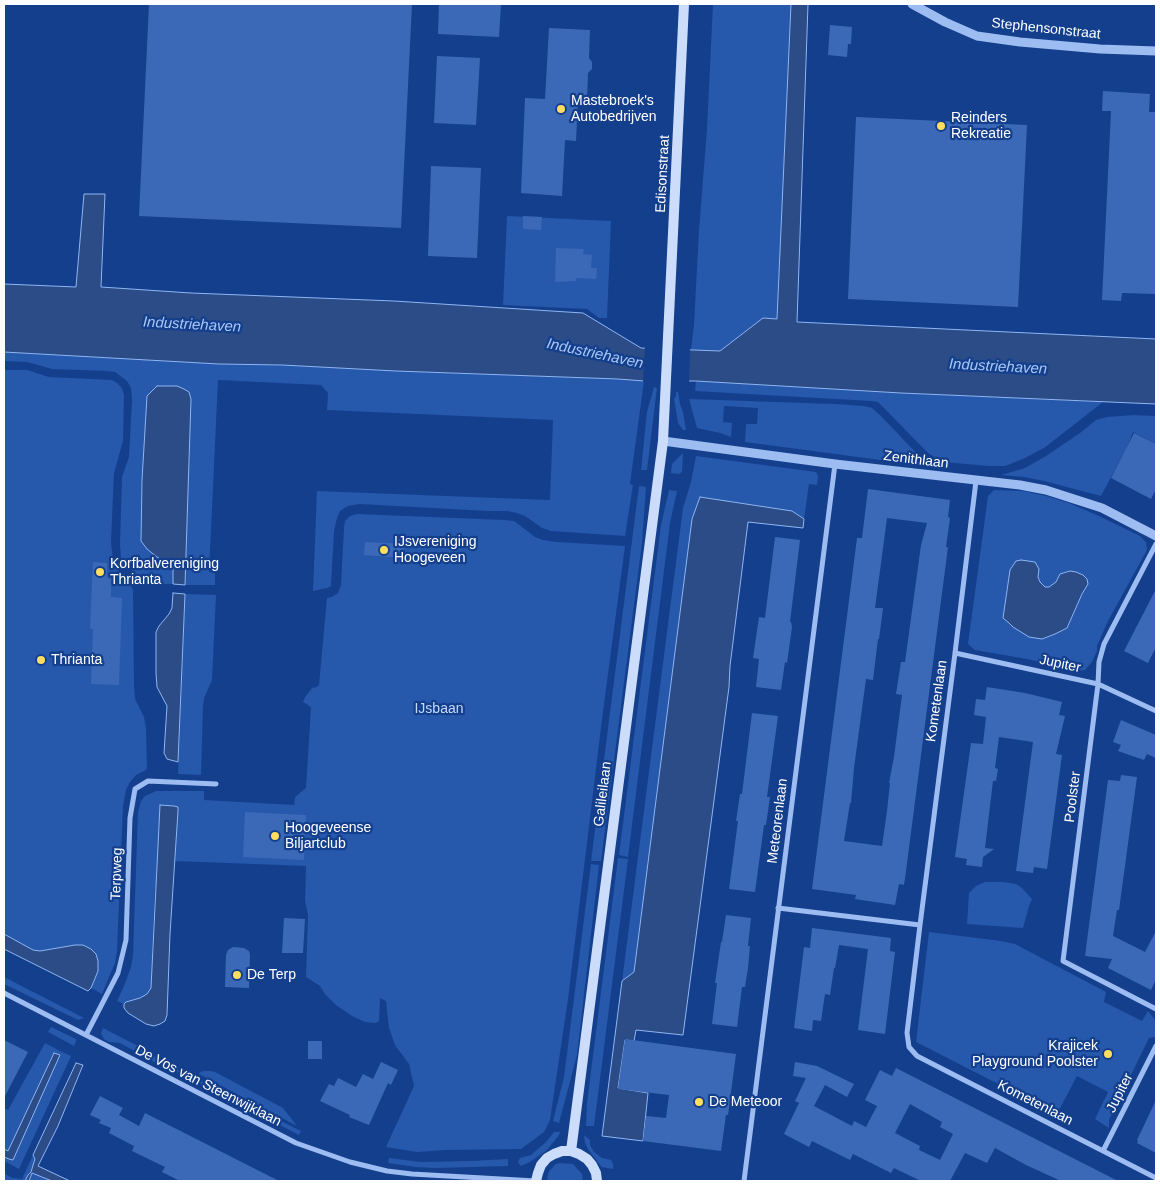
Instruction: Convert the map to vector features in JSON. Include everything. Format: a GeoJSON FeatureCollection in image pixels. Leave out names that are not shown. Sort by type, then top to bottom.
{"type":"FeatureCollection","features":[{"type":"Feature","properties":{"kind":"main road","name":"Edisonstraat"},"geometry":{"type":"LineString","coordinates":[[663,440],[684,4]]}},
{"type":"Feature","properties":{"kind":"main road","name":"Galileilaan"},"geometry":{"type":"LineString","coordinates":[[571,1152],[663,440]]}},
{"type":"Feature","properties":{"kind":"main road"},"geometry":{"type":"LineString","coordinates":[[536,1181],[541,1165],[547,1158],[562,1151],[579,1154],[587,1159],[596,1173],[597,1181]]}},
{"type":"Feature","properties":{"kind":"street","name":"Stephensonstraat"},"geometry":{"type":"LineString","coordinates":[[912,4],[945,22],[977,36],[1100,49],[1156,51]]}},
{"type":"Feature","properties":{"kind":"street","name":"Zenithlaan"},"geometry":{"type":"LineString","coordinates":[[663,440],[835,464],[1020,485],[1055,493],[1102,508],[1156,536]]}},
{"type":"Feature","properties":{"kind":"street","name":"Meteorenlaan"},"geometry":{"type":"LineString","coordinates":[[744,1181],[835,464]]}},
{"type":"Feature","properties":{"kind":"street","name":"Kometenlaan"},"geometry":{"type":"LineString","coordinates":[[976,481],[907,1032],[909,1046],[917,1056],[1156,1178]]}},
{"type":"Feature","properties":{"kind":"street","name":"Poolster"},"geometry":{"type":"LineString","coordinates":[[1156,544],[1104,644],[1099,662],[1098,684],[1063,961],[1156,1009]]}},
{"type":"Feature","properties":{"kind":"street","name":"Jupiter"},"geometry":{"type":"LineString","coordinates":[[955,653],[1098,684],[1156,711]]}},
{"type":"Feature","properties":{"kind":"street","name":"Terpweg"},"geometry":{"type":"LineString","coordinates":[[86,1035],[118,973],[126,940],[130,818],[135,789],[148,781],[216,784]]}},
{"type":"Feature","properties":{"kind":"street"},"geometry":{"type":"LineString","coordinates":[[778,908],[920,925]]}},
{"type":"Feature","properties":{"kind":"street","name":"De Vos van Steenwijklaan"},"geometry":{"type":"LineString","coordinates":[[4,993],[296,1144],[350,1162],[387,1171],[536,1181]]}},
{"type":"Feature","properties":{"kind":"street","name":"Jupiter"},"geometry":{"type":"LineString","coordinates":[[1103,1151],[1156,1046]]}},
{"type":"Feature","properties":{"kind":"street"},"geometry":{"type":"LineString","coordinates":[[411,1181],[412,1174]]}},
{"type":"Feature","properties":{"kind":"green space"},"geometry":{"type":"Polygon","coordinates":[[[713,4],[791,4],[777,320],[763,318],[720,351],[691,350],[707,129],[713,4]]]}},
{"type":"Feature","properties":{"kind":"green space"},"geometry":{"type":"Polygon","coordinates":[[[507,216],[611,221],[607,318],[599,318],[587,309],[503,305],[507,216]]]}},
{"type":"Feature","properties":{"kind":"green space"},"geometry":{"type":"Polygon","coordinates":[[[4,352],[219,364],[282,365],[644,381],[630,484],[633,485],[625,536],[551,531],[542,528],[525,516],[507,511],[359,504],[348,506],[340,511],[337,518],[334,531],[331,586],[313,591],[317,491],[550,500],[553,420],[327,410],[328,393],[321,385],[218,380],[209,572],[215,573],[215,585],[185,585],[191,399],[189,392],[177,386],[142,480],[141,541],[147,549],[173,567],[173,584],[155,584],[134,573],[121,558],[122,477],[129,457],[132,400],[131,388],[127,381],[115,372],[52,369],[27,362],[4,361],[4,352]]]}},
{"type":"Feature","properties":{"kind":"green space"},"geometry":{"type":"Polygon","coordinates":[[[4,370],[27,370],[49,377],[112,380],[122,388],[124,395],[123,441],[114,473],[111,542],[113,560],[133,590],[134,687],[135,699],[144,717],[146,728],[147,768],[136,775],[126,790],[123,806],[117,951],[115,963],[102,994],[91,988],[98,971],[98,961],[75,945],[40,951],[33,950],[4,934],[4,370]]]}},
{"type":"Feature","properties":{"kind":"green space"},"geometry":{"type":"Polygon","coordinates":[[[696,381],[1103,402],[1044,448],[1005,466],[989,466],[943,462],[928,453],[878,402],[695,391],[696,381]]]}},
{"type":"Feature","properties":{"kind":"green space"},"geometry":{"type":"Polygon","coordinates":[[[654,387],[657,388],[647,470],[641,470],[647,412],[654,387]]]}},
{"type":"Feature","properties":{"kind":"green space"},"geometry":{"type":"Polygon","coordinates":[[[676,392],[678,392],[686,430],[683,430],[678,423],[674,398],[676,397],[676,392]]]}},
{"type":"Feature","properties":{"kind":"green space"},"geometry":{"type":"Polygon","coordinates":[[[689,399],[835,404],[872,408],[921,458],[933,465],[933,467],[745,442],[746,424],[757,424],[758,408],[724,406],[723,422],[732,423],[731,437],[697,428],[689,399]]]}},
{"type":"Feature","properties":{"kind":"green space"},"geometry":{"type":"Polygon","coordinates":[[[1133,415],[1156,416],[1156,444],[1133,432],[1101,496],[1044,481],[1001,475],[1025,468],[1046,456],[1096,420],[1133,415]]]}},
{"type":"Feature","properties":{"kind":"green space"},"geometry":{"type":"Polygon","coordinates":[[[683,453],[682,472],[679,474],[671,473],[672,464],[683,453]]]}},
{"type":"Feature","properties":{"kind":"green space"},"geometry":{"type":"Polygon","coordinates":[[[696,456],[816,472],[818,476],[817,485],[809,484],[804,519],[792,511],[700,497],[692,519],[634,972],[622,981],[683,508],[696,456]]]}},
{"type":"Feature","properties":{"kind":"green space"},"geometry":{"type":"Polygon","coordinates":[[[639,486],[646,487],[642,543],[601,861],[591,861],[639,486]]]}},
{"type":"Feature","properties":{"kind":"green space"},"geometry":{"type":"Polygon","coordinates":[[[669,490],[677,491],[670,523],[628,857],[619,855],[661,525],[669,490]]]}},
{"type":"Feature","properties":{"kind":"green space"},"geometry":{"type":"Polygon","coordinates":[[[994,490],[1023,491],[1046,496],[1069,503],[1101,517],[1140,536],[1146,542],[1147,550],[1108,621],[1092,662],[1085,670],[1078,671],[1027,659],[975,650],[968,644],[988,496],[994,490]],[[1039,569],[1010,570],[1003,618],[1020,631],[1042,639],[1067,628],[1087,579],[1083,575],[1070,571],[1063,573],[1049,587],[1044,587],[1038,577],[1039,569]]]}},
{"type":"Feature","properties":{"kind":"green space","name":"IJsbaan"},"geometry":{"type":"Polygon","coordinates":[[[357,514],[514,521],[535,537],[543,540],[625,546],[568,999],[550,1120],[544,1132],[521,1149],[417,1152],[386,1147],[414,1086],[409,1064],[394,1042],[389,1028],[386,1001],[380,998],[379,1021],[376,1023],[365,1022],[336,1005],[320,986],[306,977],[308,915],[305,901],[306,866],[175,861],[178,811],[155,888],[151,988],[147,994],[140,998],[124,1004],[117,1001],[131,967],[133,955],[138,812],[141,801],[145,796],[156,791],[204,791],[204,800],[294,805],[295,797],[306,788],[311,707],[303,702],[312,688],[319,685],[327,598],[338,593],[341,585],[345,521],[350,516],[357,514]]]}},
{"type":"Feature","properties":{"kind":"green space"},"geometry":{"type":"Polygon","coordinates":[[[185,594],[216,595],[212,680],[204,698],[203,707],[201,775],[178,774],[185,594]]]}},
{"type":"Feature","properties":{"kind":"green space"},"geometry":{"type":"Polygon","coordinates":[[[618,858],[628,859],[594,1126],[586,1126],[587,1103],[618,858]]]}},
{"type":"Feature","properties":{"kind":"green space"},"geometry":{"type":"Polygon","coordinates":[[[591,864],[599,865],[577,1055],[559,1123],[553,1121],[564,1077],[591,864]]]}},
{"type":"Feature","properties":{"kind":"green space"},"geometry":{"type":"Polygon","coordinates":[[[985,882],[1016,884],[1032,899],[1023,928],[967,924],[969,893],[976,886],[985,882]]]}},
{"type":"Feature","properties":{"kind":"green space"},"geometry":{"type":"Polygon","coordinates":[[[929,932],[1015,944],[1106,992],[1104,1002],[1142,1021],[1148,1011],[1156,1021],[1155,1037],[1149,1038],[1109,1120],[1109,1128],[1095,1119],[1108,1092],[1077,1076],[1057,1114],[916,1042],[929,932]]]}},
{"type":"Feature","properties":{"kind":"green space"},"geometry":{"type":"Polygon","coordinates":[[[4,977],[84,1018],[78,1020],[4,984],[4,977]]]}},
{"type":"Feature","properties":{"kind":"green space"},"geometry":{"type":"Polygon","coordinates":[[[51,1027],[76,1039],[74,1046],[48,1032],[51,1027]]]}},
{"type":"Feature","properties":{"kind":"green space"},"geometry":{"type":"Polygon","coordinates":[[[103,1028],[140,1047],[158,1059],[156,1063],[120,1043],[109,1042],[104,1039],[101,1033],[103,1028]]]}},
{"type":"Feature","properties":{"kind":"green space"},"geometry":{"type":"Polygon","coordinates":[[[45,1043],[71,1056],[19,1169],[4,1161],[4,1157],[9,1159],[54,1053],[8,1151],[4,1149],[4,1108],[8,1110],[45,1043]]]}},
{"type":"Feature","properties":{"kind":"green space"},"geometry":{"type":"Polygon","coordinates":[[[164,1063],[301,1131],[299,1135],[163,1065],[164,1063]]]}},
{"type":"Feature","properties":{"kind":"green space"},"geometry":{"type":"Polygon","coordinates":[[[204,1071],[215,1072],[283,1108],[297,1126],[199,1074],[204,1071]]]}},
{"type":"Feature","properties":{"kind":"green space"},"geometry":{"type":"Polygon","coordinates":[[[554,1132],[560,1132],[547,1150],[530,1162],[521,1166],[519,1164],[520,1158],[531,1155],[554,1132]]]}},
{"type":"Feature","properties":{"kind":"green space"},"geometry":{"type":"Polygon","coordinates":[[[584,1135],[590,1140],[590,1145],[594,1152],[602,1158],[611,1160],[613,1169],[600,1165],[588,1149],[584,1135]]]}},
{"type":"Feature","properties":{"kind":"green space"},"geometry":{"type":"Polygon","coordinates":[[[33,1155],[35,1160],[27,1179],[29,1179],[32,1173],[52,1181],[4,1181],[4,1173],[12,1178],[22,1179],[33,1155]]]}},
{"type":"Feature","properties":{"kind":"green space"},"geometry":{"type":"Polygon","coordinates":[[[389,1158],[420,1162],[508,1159],[508,1166],[416,1167],[388,1163],[389,1158]]]}},
{"type":"Feature","properties":{"kind":"green space"},"geometry":{"type":"Polygon","coordinates":[[[560,1163],[573,1164],[582,1174],[583,1181],[547,1181],[550,1170],[560,1163]]]}},
{"type":"Feature","properties":{"kind":"water","name":"Industriehaven"},"geometry":{"type":"Polygon","coordinates":[[[791,4],[808,4],[797,322],[1156,339],[1156,404],[901,393],[696,381],[644,381],[282,365],[219,364],[4,352],[4,284],[76,287],[84,194],[105,194],[101,287],[191,293],[394,301],[583,313],[641,348],[720,351],[763,318],[777,319],[791,4]]]}},
{"type":"Feature","properties":{"kind":"water"},"geometry":{"type":"Polygon","coordinates":[[[157,386],[177,386],[189,392],[191,399],[185,585],[173,584],[173,567],[147,549],[141,541],[142,480],[147,396],[157,386]]]}},
{"type":"Feature","properties":{"kind":"water"},"geometry":{"type":"Polygon","coordinates":[[[700,497],[792,511],[804,519],[803,528],[748,522],[729,687],[683,1035],[636,1030],[634,1041],[625,1040],[618,1088],[648,1093],[643,1141],[602,1136],[622,981],[634,972],[692,519],[700,497]]]}},
{"type":"Feature","properties":{"kind":"water"},"geometry":{"type":"Polygon","coordinates":[[[1016,561],[1035,562],[1039,569],[1038,577],[1040,582],[1045,587],[1049,587],[1056,582],[1060,574],[1070,571],[1083,575],[1087,579],[1088,584],[1067,628],[1042,639],[1029,637],[1003,618],[1010,570],[1016,561]]]}},
{"type":"Feature","properties":{"kind":"water"},"geometry":{"type":"Polygon","coordinates":[[[173,593],[185,594],[178,762],[167,759],[164,753],[167,706],[157,687],[156,673],[156,632],[172,608],[173,593]]]}},
{"type":"Feature","properties":{"kind":"water"},"geometry":{"type":"Polygon","coordinates":[[[160,805],[178,807],[178,811],[167,1015],[165,1021],[154,1026],[146,1024],[128,1013],[124,1008],[124,1004],[147,994],[151,988],[160,805]]]}},
{"type":"Feature","properties":{"kind":"water"},"geometry":{"type":"Polygon","coordinates":[[[4,934],[33,950],[40,951],[75,945],[83,945],[91,949],[96,954],[98,971],[91,988],[88,991],[4,949],[4,934]]]}},
{"type":"Feature","properties":{"kind":"water"},"geometry":{"type":"Polygon","coordinates":[[[54,1053],[60,1055],[13,1160],[4,1157],[4,1149],[8,1151],[54,1053]]]}},
{"type":"Feature","properties":{"kind":"water"},"geometry":{"type":"Polygon","coordinates":[[[76,1063],[83,1065],[58,1126],[38,1166],[70,1181],[52,1181],[32,1173],[29,1181],[25,1181],[31,1172],[35,1159],[33,1155],[76,1063]]]}},
{"type":"Feature","properties":{"kind":"pier"},"geometry":{"type":"Polygon","coordinates":[[[645,345],[690,347],[689,385],[643,383],[645,345]]]}},
{"type":"Feature","properties":{"kind":"building"},"geometry":{"type":"Polygon","coordinates":[[[149,4],[412,4],[401,228],[139,216],[149,4]]]}},
{"type":"Feature","properties":{"kind":"building"},"geometry":{"type":"Polygon","coordinates":[[[439,4],[501,4],[499,37],[438,34],[439,4]]]}},
{"type":"Feature","properties":{"kind":"building"},"geometry":{"type":"Polygon","coordinates":[[[830,25],[852,27],[851,44],[848,44],[847,57],[828,55],[830,25]]]}},
{"type":"Feature","properties":{"kind":"building"},"geometry":{"type":"Polygon","coordinates":[[[549,28],[590,30],[589,58],[592,62],[592,69],[588,73],[587,101],[578,101],[576,141],[565,140],[562,196],[521,193],[525,98],[545,99],[549,28]]]}},
{"type":"Feature","properties":{"kind":"building"},"geometry":{"type":"Polygon","coordinates":[[[437,56],[480,58],[476,125],[434,123],[437,56]]]}},
{"type":"Feature","properties":{"kind":"building"},"geometry":{"type":"Polygon","coordinates":[[[1103,91],[1150,94],[1149,112],[1156,112],[1156,294],[1122,293],[1121,301],[1102,300],[1111,111],[1102,111],[1103,91]]]}},
{"type":"Feature","properties":{"kind":"building"},"geometry":{"type":"Polygon","coordinates":[[[856,117],[1027,125],[1018,307],[848,299],[856,117]]]}},
{"type":"Feature","properties":{"kind":"building"},"geometry":{"type":"Polygon","coordinates":[[[431,166],[481,168],[477,258],[428,256],[431,166]]]}},
{"type":"Feature","properties":{"kind":"building"},"geometry":{"type":"Polygon","coordinates":[[[523,216],[542,217],[541,230],[523,229],[523,216]]]}},
{"type":"Feature","properties":{"kind":"building"},"geometry":{"type":"Polygon","coordinates":[[[556,248],[584,249],[583,254],[592,255],[591,268],[597,268],[596,279],[576,278],[576,281],[555,282],[556,248]]]}},
{"type":"Feature","properties":{"kind":"building"},"geometry":{"type":"Polygon","coordinates":[[[1134,433],[1156,444],[1156,489],[1151,499],[1111,478],[1134,433]]]}},
{"type":"Feature","properties":{"kind":"building"},"geometry":{"type":"Polygon","coordinates":[[[868,489],[950,500],[948,517],[950,518],[946,547],[948,547],[906,871],[904,885],[899,884],[895,905],[855,899],[856,895],[812,889],[857,538],[862,538],[868,489]],[[887,518],[875,608],[883,608],[879,639],[873,680],[866,679],[851,803],[844,841],[882,846],[902,695],[896,694],[901,662],[905,662],[921,545],[927,523],[887,518]]]}},
{"type":"Feature","properties":{"kind":"building"},"geometry":{"type":"Polygon","coordinates":[[[775,537],[800,540],[790,622],[792,627],[781,690],[756,687],[759,659],[753,658],[759,617],[765,618],[775,537]]]}},
{"type":"Feature","properties":{"kind":"building","name":"IJsvereniging Hoogeveen"},"geometry":{"type":"Polygon","coordinates":[[[365,542],[404,544],[403,558],[364,555],[365,542]]]}},
{"type":"Feature","properties":{"kind":"building"},"geometry":{"type":"Polygon","coordinates":[[[93,562],[107,563],[107,578],[111,579],[111,597],[122,598],[119,685],[91,684],[93,629],[90,629],[93,562]]]}},
{"type":"Feature","properties":{"kind":"building"},"geometry":{"type":"Polygon","coordinates":[[[1156,589],[1156,647],[1148,663],[1124,651],[1156,589]]]}},
{"type":"Feature","properties":{"kind":"building"},"geometry":{"type":"Polygon","coordinates":[[[987,687],[1025,693],[1062,702],[1059,715],[1065,716],[1056,754],[1062,755],[1047,869],[1034,867],[1033,873],[1016,871],[1033,742],[999,737],[995,768],[998,769],[996,781],[993,781],[985,848],[994,849],[983,857],[982,867],[966,865],[967,859],[955,857],[971,743],[983,744],[986,717],[974,715],[976,699],[985,700],[987,687]]]}},
{"type":"Feature","properties":{"kind":"building"},"geometry":{"type":"Polygon","coordinates":[[[752,713],[778,716],[767,797],[770,797],[766,825],[764,825],[755,892],[729,889],[738,821],[736,821],[740,794],[742,794],[752,713]]]}},
{"type":"Feature","properties":{"kind":"building"},"geometry":{"type":"Polygon","coordinates":[[[1121,720],[1156,735],[1156,758],[1147,754],[1144,760],[1118,751],[1121,745],[1113,742],[1121,720]]]}},
{"type":"Feature","properties":{"kind":"building"},"geometry":{"type":"Polygon","coordinates":[[[1121,775],[1137,777],[1119,910],[1117,910],[1113,936],[1145,952],[1156,931],[1156,979],[1151,990],[1108,968],[1112,959],[1085,956],[1108,780],[1120,781],[1121,775]]]}},
{"type":"Feature","properties":{"kind":"building","name":"Hoogeveense Biljartclub"},"geometry":{"type":"Polygon","coordinates":[[[245,812],[306,815],[304,860],[243,857],[245,812]]]}},
{"type":"Feature","properties":{"kind":"building"},"geometry":{"type":"Polygon","coordinates":[[[726,915],[751,918],[748,968],[745,987],[742,987],[737,1027],[712,1024],[717,983],[715,983],[726,915]]]}},
{"type":"Feature","properties":{"kind":"building"},"geometry":{"type":"Polygon","coordinates":[[[284,918],[305,919],[303,953],[282,953],[284,918]]]}},
{"type":"Feature","properties":{"kind":"building"},"geometry":{"type":"Polygon","coordinates":[[[812,928],[891,938],[890,951],[895,952],[885,1034],[858,1030],[868,949],[839,945],[830,995],[825,994],[821,1021],[813,1020],[812,1031],[794,1028],[804,947],[810,948],[812,928]]]}},
{"type":"Feature","properties":{"kind":"building","name":"De Terp"},"geometry":{"type":"Polygon","coordinates":[[[233,947],[244,948],[249,951],[249,988],[225,987],[226,955],[228,950],[233,947]]]}},
{"type":"Feature","properties":{"kind":"building","name":"De Meteoor"},"geometry":{"type":"Polygon","coordinates":[[[625,1039],[736,1054],[721,1151],[643,1141],[646,1116],[666,1118],[669,1095],[618,1089],[625,1039]]]}},
{"type":"Feature","properties":{"kind":"building"},"geometry":{"type":"Polygon","coordinates":[[[4,1040],[28,1052],[4,1098],[4,1040]]]}},
{"type":"Feature","properties":{"kind":"building"},"geometry":{"type":"Polygon","coordinates":[[[308,1041],[322,1041],[322,1059],[308,1059],[308,1041]]]}},
{"type":"Feature","properties":{"kind":"building"},"geometry":{"type":"Polygon","coordinates":[[[381,1062],[398,1070],[391,1085],[388,1083],[369,1125],[349,1117],[350,1115],[320,1101],[329,1084],[334,1086],[338,1078],[356,1087],[363,1074],[373,1079],[381,1062]]]}},
{"type":"Feature","properties":{"kind":"building"},"geometry":{"type":"Polygon","coordinates":[[[795,1062],[817,1066],[854,1084],[847,1097],[825,1085],[814,1106],[852,1126],[854,1121],[866,1127],[877,1106],[865,1100],[880,1070],[892,1076],[896,1068],[1118,1181],[1061,1181],[995,1148],[987,1163],[965,1153],[950,1181],[921,1181],[894,1168],[891,1173],[853,1154],[850,1160],[812,1141],[809,1147],[784,1134],[799,1103],[795,1101],[806,1078],[793,1076],[795,1062]],[[910,1104],[895,1133],[920,1146],[919,1150],[940,1160],[953,1134],[940,1127],[942,1122],[910,1104]]]}},
{"type":"Feature","properties":{"kind":"building"},"geometry":{"type":"Polygon","coordinates":[[[100,1096],[123,1108],[119,1115],[139,1126],[145,1113],[279,1181],[180,1181],[162,1172],[165,1167],[132,1151],[134,1146],[109,1133],[111,1128],[99,1123],[101,1120],[90,1115],[100,1096]]]}},
{"type":"Feature","properties":{"kind":"building"},"geometry":{"type":"Polygon","coordinates":[[[1156,1100],[1156,1153],[1137,1143],[1137,1140],[1156,1100]]]}},
{"type":"Feature","properties":{"kind":"place","name":"Mastebroek's Autobedrijven"},"geometry":{"type":"Point","coordinates":[561,109]}},
{"type":"Feature","properties":{"kind":"place","name":"Reinders Rekreatie"},"geometry":{"type":"Point","coordinates":[941,126]}},
{"type":"Feature","properties":{"kind":"place","name":"IJsvereniging Hoogeveen"},"geometry":{"type":"Point","coordinates":[384,550]}},
{"type":"Feature","properties":{"kind":"place","name":"Korfbalvereniging Thrianta"},"geometry":{"type":"Point","coordinates":[100,572]}},
{"type":"Feature","properties":{"kind":"place","name":"Thrianta"},"geometry":{"type":"Point","coordinates":[41,660]}},
{"type":"Feature","properties":{"kind":"place","name":"Hoogeveense Biljartclub"},"geometry":{"type":"Point","coordinates":[275,836]}},
{"type":"Feature","properties":{"kind":"place","name":"De Terp"},"geometry":{"type":"Point","coordinates":[237,975]}},
{"type":"Feature","properties":{"kind":"place","name":"Krajicek Playground Poolster"},"geometry":{"type":"Point","coordinates":[1108,1054]}},
{"type":"Feature","properties":{"kind":"place","name":"De Meteoor"},"geometry":{"type":"Point","coordinates":[699,1102]}}]}
